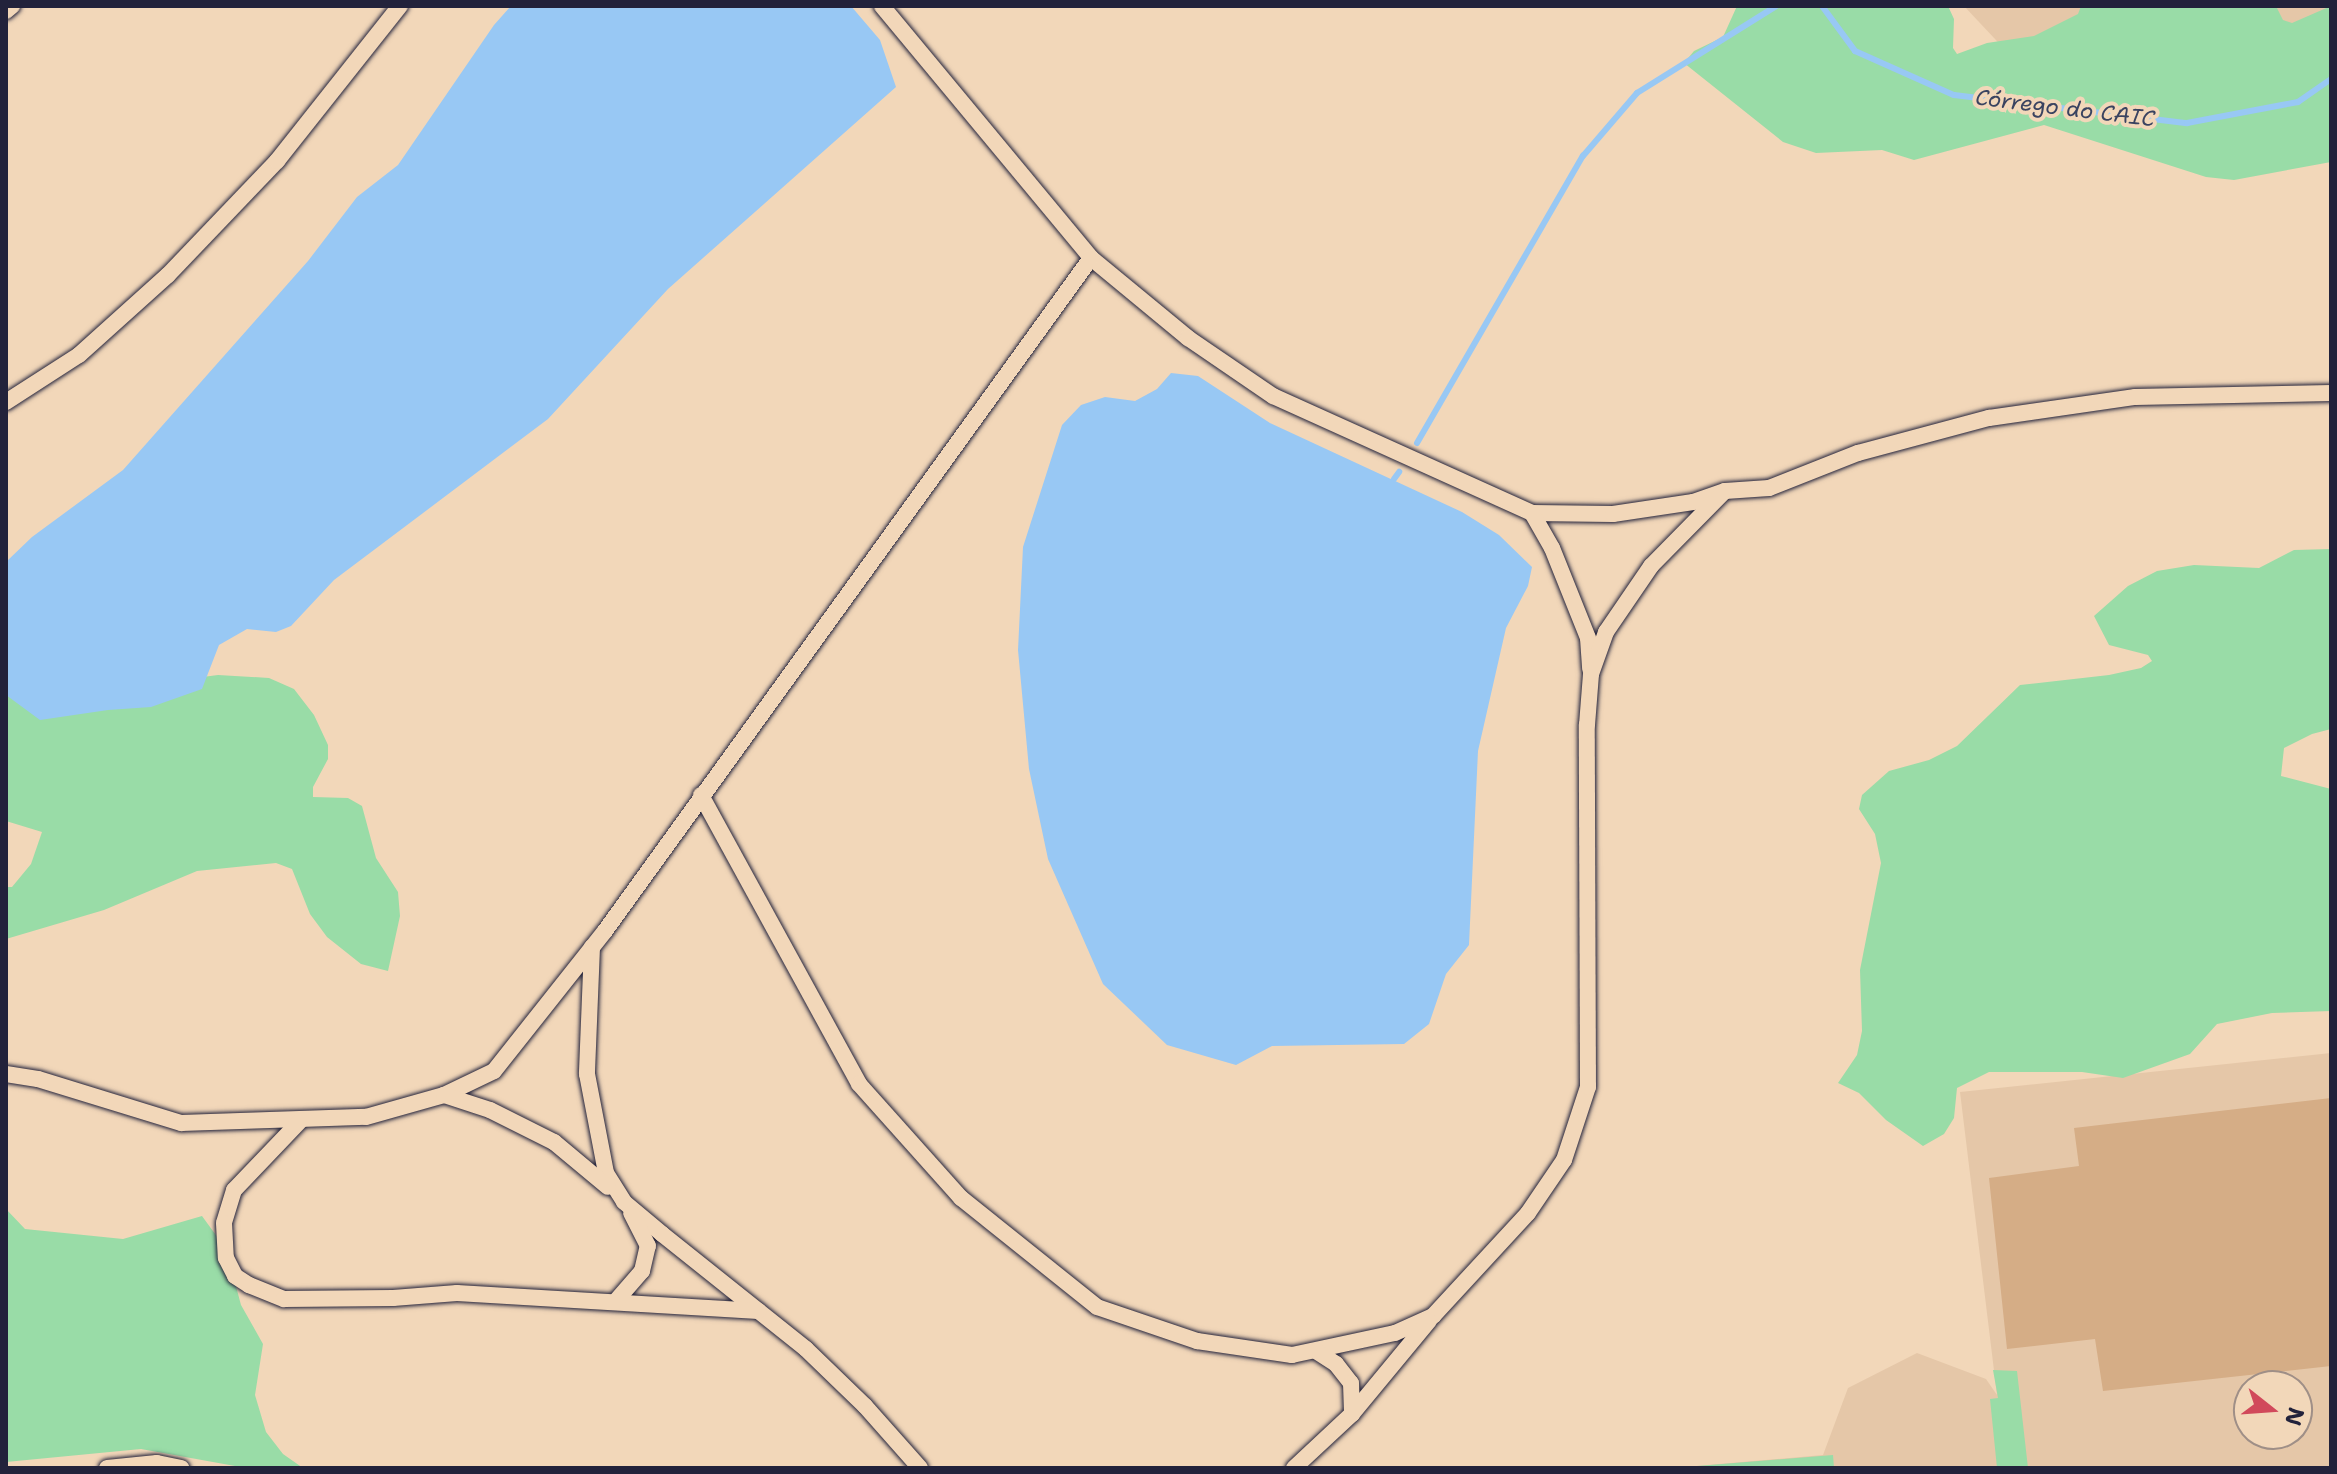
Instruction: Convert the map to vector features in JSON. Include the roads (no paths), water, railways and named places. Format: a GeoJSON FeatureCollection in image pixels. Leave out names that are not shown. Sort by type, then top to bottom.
{"type":"FeatureCollection","features":[{"type":"Feature","properties":{"kind":"street"},"geometry":{"type":"LineString","coordinates":[[6,11],[12,6]]}},
{"type":"Feature","properties":{"kind":"street"},"geometry":{"type":"LineString","coordinates":[[882,6],[1091,258],[1188,338],[1273,396],[1532,513],[1613,514],[1693,502],[1725,491],[1769,488],[1858,453],[1989,418],[2135,397],[2331,393]]}},
{"type":"Feature","properties":{"kind":"street"},"geometry":{"type":"LineString","coordinates":[[6,402],[79,355],[168,275],[277,161],[399,9]]}},
{"type":"Feature","properties":{"kind":"street"},"geometry":{"type":"LineString","coordinates":[[6,1074],[38,1079],[181,1123],[366,1117],[444,1095],[494,1071],[592,947],[1091,258]]}},
{"type":"Feature","properties":{"kind":"street"},"geometry":{"type":"LineString","coordinates":[[1591,674],[1606,632],[1651,566],[1725,491]]}},
{"type":"Feature","properties":{"kind":"street"},"geometry":{"type":"LineString","coordinates":[[1294,1468],[1352,1414],[1433,1316],[1528,1213],[1564,1160],[1588,1087],[1587,725],[1591,674],[1588,638],[1552,548],[1532,513]]}},
{"type":"Feature","properties":{"kind":"street"},"geometry":{"type":"LineString","coordinates":[[701,795],[859,1084],[961,1198],[1097,1307],[1197,1341],[1292,1355],[1395,1333],[1433,1316]]}},
{"type":"Feature","properties":{"kind":"street"},"geometry":{"type":"LineString","coordinates":[[592,947],[587,1074],[606,1173],[648,1246],[642,1271],[615,1302]]}},
{"type":"Feature","properties":{"kind":"street"},"geometry":{"type":"LineString","coordinates":[[444,1095],[490,1110],[554,1142],[816,1358],[920,1468]]}},
{"type":"Feature","properties":{"kind":"street"},"geometry":{"type":"LineString","coordinates":[[301,1120],[234,1190],[224,1223],[226,1258],[235,1276],[249,1285],[284,1299],[393,1298],[457,1293],[758,1311]]}},
{"type":"Feature","properties":{"kind":"street"},"geometry":{"type":"LineString","coordinates":[[1316,1351],[1336,1364],[1351,1383],[1352,1414]]}},
{"type":"Feature","properties":{"kind":"street"},"geometry":{"type":"LineString","coordinates":[[107,1468],[157,1463],[181,1468]]}},
{"type":"Feature","properties":{"kind":"water"},"geometry":{"type":"Polygon","coordinates":[[[511,6],[851,6],[880,40],[896,87],[668,289],[548,419],[334,580],[291,626],[276,632],[247,629],[219,645],[202,689],[151,707],[40,720],[6,695],[6,562],[32,537],[123,470],[308,261],[357,197],[398,165],[494,25],[511,6]]]}},
{"type":"Feature","properties":{"kind":"water"},"geometry":{"type":"Polygon","coordinates":[[[1171,373],[1198,376],[1270,423],[1462,512],[1499,535],[1532,567],[1528,586],[1506,628],[1478,751],[1469,945],[1446,974],[1429,1024],[1404,1044],[1272,1046],[1236,1065],[1167,1045],[1103,984],[1048,859],[1029,769],[1018,650],[1023,547],[1062,425],[1081,405],[1105,397],[1135,401],[1157,389],[1171,373]]]}},
{"type":"Feature","properties":{"kind":"waterway"},"geometry":{"type":"LineString","coordinates":[[1417,443],[1583,156],[1637,93],[1776,6]]}},
{"type":"Feature","properties":{"kind":"waterway","name":"Córrego do CAIC"},"geometry":{"type":"LineString","coordinates":[[1822,6],[1855,51],[1954,95],[2187,123],[2298,102],[2331,79]]}},
{"type":"Feature","properties":{"kind":"waterway"},"geometry":{"type":"LineString","coordinates":[[1394,479],[1399,472]]}}]}
